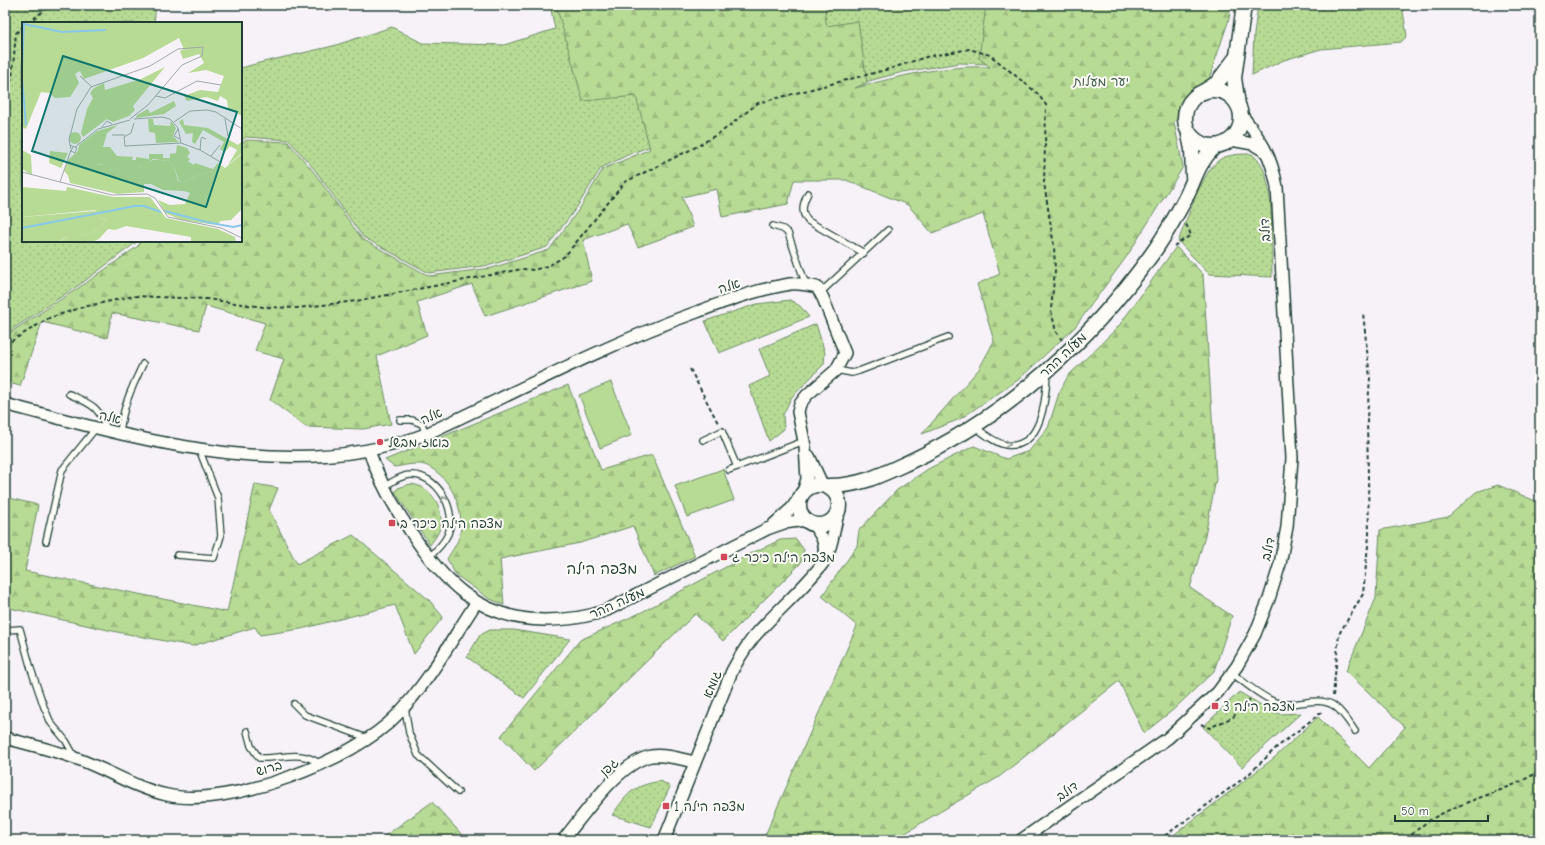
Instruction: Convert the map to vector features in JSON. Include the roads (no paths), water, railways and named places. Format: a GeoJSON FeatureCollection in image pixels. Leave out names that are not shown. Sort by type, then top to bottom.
{"type":"FeatureCollection","features":[{"type":"Feature","properties":{"kind":"street"},"geometry":{"type":"LineString","coordinates":[[1190,135],[1204,145],[1214,147],[1223,145],[1238,133],[1241,121],[1234,78],[1244,5]]}},
{"type":"Feature","properties":{"kind":"street"},"geometry":{"type":"LineString","coordinates":[[1193,180],[1190,135],[1185,126],[1185,116],[1188,104],[1195,97],[1216,83],[1236,58]]}},
{"type":"Feature","properties":{"kind":"street"},"geometry":{"type":"LineString","coordinates":[[1203,92],[1212,90],[1224,92],[1232,98],[1239,109]]}},
{"type":"Feature","properties":{"kind":"street","name":"דולב"},"geometry":{"type":"LineString","coordinates":[[1021,840],[1168,738],[1218,692],[1232,673],[1255,634],[1269,599],[1280,564],[1287,527],[1291,489],[1292,458],[1277,187],[1274,168],[1264,144],[1239,109]]}},
{"type":"Feature","properties":{"kind":"street"},"geometry":{"type":"LineString","coordinates":[[1231,140],[1254,144],[1268,153]]}},
{"type":"Feature","properties":{"kind":"street","name":"מעלה ההר"},"geometry":{"type":"LineString","coordinates":[[825,485],[852,485],[867,481],[925,455],[974,426],[1047,372],[1104,316],[1153,253],[1174,218],[1202,159],[1214,147]]}},
{"type":"Feature","properties":{"kind":"street","name":"אלה"},"geometry":{"type":"LineString","coordinates":[[5,404],[159,443],[200,449],[255,454],[293,455],[333,455],[369,451],[400,444],[426,434],[646,331],[738,298],[791,284],[806,285]]}},
{"type":"Feature","properties":{"kind":"street"},"geometry":{"type":"LineString","coordinates":[[806,285],[817,288],[842,343],[845,353],[836,370],[807,395],[800,404],[798,412],[804,444],[807,479],[801,495],[799,508],[809,522],[821,534],[825,545],[823,562]]}},
{"type":"Feature","properties":{"kind":"street"},"geometry":{"type":"LineString","coordinates":[[804,444],[825,485],[836,495],[839,509],[833,519],[827,523],[809,522]]}},
{"type":"Feature","properties":{"kind":"street","name":"מעלה ההר"},"geometry":{"type":"LineString","coordinates":[[369,451],[383,488],[428,558],[455,587],[476,603],[497,612],[536,620],[575,619],[607,610],[767,529],[784,523],[809,522]]}},
{"type":"Feature","properties":{"kind":"street","name":"מעלה ההר"},"geometry":{"type":"LineString","coordinates":[[839,509],[859,488],[880,476]]}},
{"type":"Feature","properties":{"kind":"street"},"geometry":{"type":"LineString","coordinates":[[801,495],[808,487],[825,485]]}},
{"type":"Feature","properties":{"kind":"street","name":"מעלה ההר"},"geometry":{"type":"LineString","coordinates":[[767,529],[782,518],[801,495]]}},
{"type":"Feature","properties":{"kind":"street","name":"גומא"},"geometry":{"type":"LineString","coordinates":[[664,840],[732,670],[743,651],[759,631],[823,562],[829,551],[839,509]]}},
{"type":"Feature","properties":{"kind":"street","name":"ברוש"},"geometry":{"type":"LineString","coordinates":[[5,738],[76,759],[168,795],[187,798],[213,796],[269,784],[321,764],[368,738],[390,722],[405,707],[476,603]]}},
{"type":"Feature","properties":{"kind":"street","name":"גפן"},"geometry":{"type":"LineString","coordinates":[[563,840],[617,775],[636,762],[652,756],[668,756],[694,762]]}},
{"type":"Feature","properties":{"kind":"lane"},"geometry":{"type":"LineString","coordinates":[[808,193],[803,203],[803,215],[808,221],[864,253]]}},
{"type":"Feature","properties":{"kind":"lane"},"geometry":{"type":"LineString","coordinates":[[773,226],[783,229],[788,233],[806,285]]}},
{"type":"Feature","properties":{"kind":"lane"},"geometry":{"type":"LineString","coordinates":[[820,294],[888,230]]}},
{"type":"Feature","properties":{"kind":"lane"},"geometry":{"type":"LineString","coordinates":[[836,370],[852,373],[859,371],[948,337]]}},
{"type":"Feature","properties":{"kind":"lane"},"geometry":{"type":"LineString","coordinates":[[120,434],[126,400],[143,364]]}},
{"type":"Feature","properties":{"kind":"lane"},"geometry":{"type":"LineString","coordinates":[[974,426],[1004,445],[1016,445],[1026,439],[1035,431],[1045,404],[1047,372]]}},
{"type":"Feature","properties":{"kind":"lane"},"geometry":{"type":"LineString","coordinates":[[69,394],[92,404],[99,411],[108,431]]}},
{"type":"Feature","properties":{"kind":"lane"},"geometry":{"type":"LineString","coordinates":[[400,420],[412,420],[422,424],[426,434]]}},
{"type":"Feature","properties":{"kind":"lane"},"geometry":{"type":"LineString","coordinates":[[46,541],[62,470],[96,428]]}},
{"type":"Feature","properties":{"kind":"lane"},"geometry":{"type":"LineString","coordinates":[[703,440],[722,431],[737,467]]}},
{"type":"Feature","properties":{"kind":"lane"},"geometry":{"type":"LineString","coordinates":[[729,470],[804,444]]}},
{"type":"Feature","properties":{"kind":"lane"},"geometry":{"type":"LineString","coordinates":[[177,555],[214,558],[221,536],[218,498],[200,449]]}},
{"type":"Feature","properties":{"kind":"lane"},"geometry":{"type":"LineString","coordinates":[[383,488],[393,481],[409,475],[421,476],[430,480],[440,490],[449,512],[450,523],[448,533],[442,544],[428,558]]}},
{"type":"Feature","properties":{"kind":"lane"},"geometry":{"type":"LineString","coordinates":[[7,630],[20,629],[31,669],[48,718],[66,741],[76,759]]}},
{"type":"Feature","properties":{"kind":"lane"},"geometry":{"type":"LineString","coordinates":[[1232,673],[1256,691],[1275,702],[1289,706],[1316,702],[1333,705],[1355,731]]}},
{"type":"Feature","properties":{"kind":"lane"},"geometry":{"type":"LineString","coordinates":[[294,704],[305,715],[368,738]]}},
{"type":"Feature","properties":{"kind":"lane"},"geometry":{"type":"LineString","coordinates":[[405,707],[409,733],[418,755],[458,792]]}},
{"type":"Feature","properties":{"kind":"lane"},"geometry":{"type":"LineString","coordinates":[[247,731],[251,746],[259,758],[297,755],[310,756],[321,764]]}},
{"type":"Feature","properties":{"kind":"place","name":"בואז מבשל"},"geometry":{"type":"Point","coordinates":[380,442]}},
{"type":"Feature","properties":{"kind":"place","name":"מצפה הילה כיכר ב"},"geometry":{"type":"Point","coordinates":[392,523]}},
{"type":"Feature","properties":{"kind":"place","name":"מצפה הילה כיכר ג"},"geometry":{"type":"Point","coordinates":[724,557]}},
{"type":"Feature","properties":{"kind":"place","name":"מצפה הילה 3"},"geometry":{"type":"Point","coordinates":[1215,706]}},
{"type":"Feature","properties":{"kind":"place","name":"מצפה הילה 1"},"geometry":{"type":"Point","coordinates":[666,806]}},
{"type":"Feature","properties":{"kind":"district","name":"מצפה הילה"},"geometry":{"type":"Point","coordinates":[602,569]}},
{"type":"Feature","properties":{"kind":"park label","name":"יער מעלות"},"geometry":{"type":"Point","coordinates":[1101,81]}}]}
